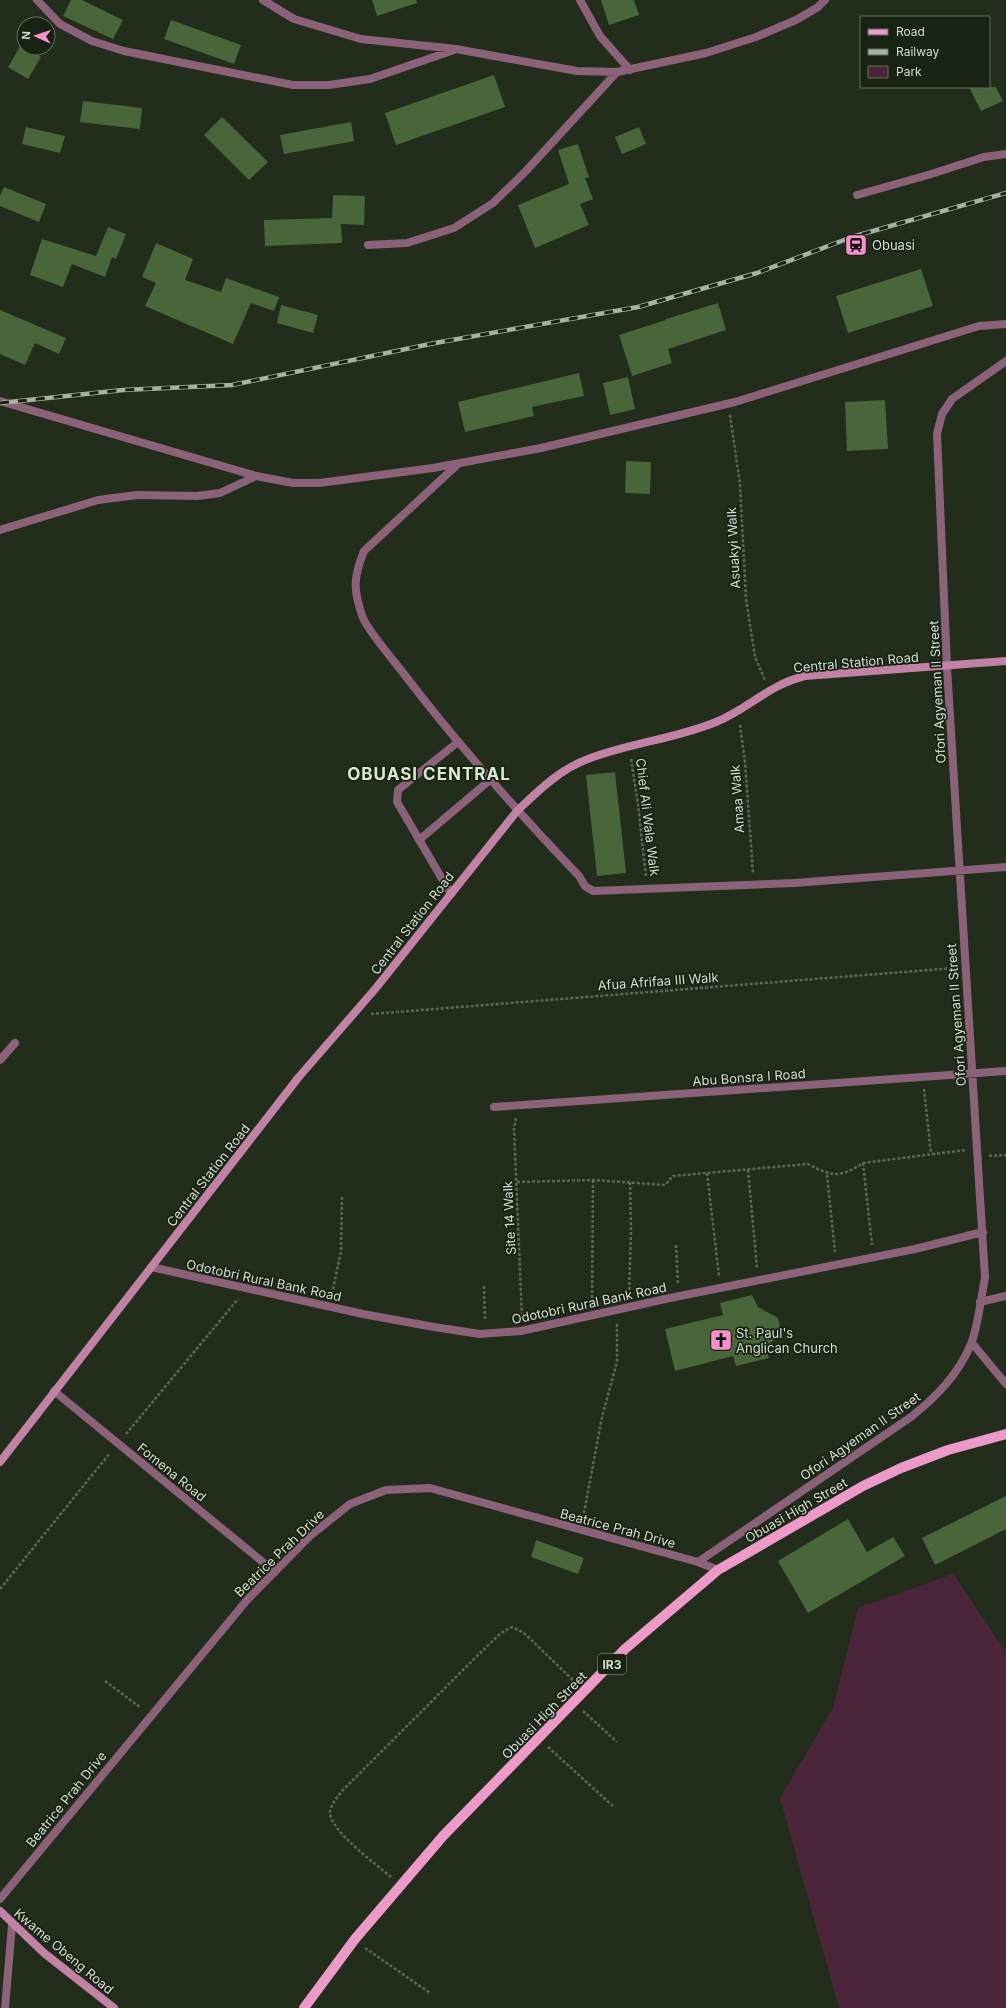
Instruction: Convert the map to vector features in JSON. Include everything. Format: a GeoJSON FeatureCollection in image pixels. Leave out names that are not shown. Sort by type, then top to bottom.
{"type":"FeatureCollection","features":[{"type":"Feature","properties":{"kind":"main road","name":"Obuasi High Street"},"geometry":{"type":"LineString","coordinates":[[304,2008],[354,1941],[443,1836],[626,1650],[718,1570],[870,1483],[902,1468],[948,1450],[1006,1434]]}},
{"type":"Feature","properties":{"kind":"street"},"geometry":{"type":"LineString","coordinates":[[37,0],[60,24],[92,41],[124,51],[293,85],[329,85],[370,79],[456,49]]}},
{"type":"Feature","properties":{"kind":"street"},"geometry":{"type":"LineString","coordinates":[[263,0],[294,19],[361,39],[456,49],[577,71],[617,72],[706,53],[756,37],[796,20],[818,7],[825,0]]}},
{"type":"Feature","properties":{"kind":"street"},"geometry":{"type":"LineString","coordinates":[[580,0],[600,36],[630,70]]}},
{"type":"Feature","properties":{"kind":"street"},"geometry":{"type":"LineString","coordinates":[[368,245],[407,243],[454,228],[493,203],[525,172],[617,72]]}},
{"type":"Feature","properties":{"kind":"street"},"geometry":{"type":"LineString","coordinates":[[857,195],[984,157],[1006,154]]}},
{"type":"Feature","properties":{"kind":"street"},"geometry":{"type":"LineString","coordinates":[[0,401],[256,476],[293,483],[319,483],[459,463],[541,448],[729,403],[979,326],[1006,324]]}},
{"type":"Feature","properties":{"kind":"street","name":"Ofori Agyeman II Street"},"geometry":{"type":"LineString","coordinates":[[698,1562],[911,1417],[936,1397],[954,1376],[972,1343],[985,1278],[947,667],[938,434],[942,414],[952,399],[1006,361]]}},
{"type":"Feature","properties":{"kind":"street"},"geometry":{"type":"LineString","coordinates":[[459,463],[364,551],[356,570],[355,590],[364,620],[396,664],[490,780],[517,811],[579,876],[585,886],[593,891],[647,889],[754,884],[1006,868]]}},
{"type":"Feature","properties":{"kind":"street"},"geometry":{"type":"LineString","coordinates":[[0,530],[98,500],[137,495],[197,496],[220,493],[256,476]]}},
{"type":"Feature","properties":{"kind":"street","name":"Central Station Road"},"geometry":{"type":"LineString","coordinates":[[0,1462],[298,1078],[353,1015],[517,811],[541,788],[564,771],[587,759],[714,723],[738,712],[769,690],[788,680],[805,676],[947,667],[1006,661]]}},
{"type":"Feature","properties":{"kind":"street"},"geometry":{"type":"LineString","coordinates":[[451,894],[397,802],[398,790],[458,742]]}},
{"type":"Feature","properties":{"kind":"street"},"geometry":{"type":"LineString","coordinates":[[419,840],[490,780]]}},
{"type":"Feature","properties":{"kind":"street"},"geometry":{"type":"LineString","coordinates":[[0,1060],[15,1043]]}},
{"type":"Feature","properties":{"kind":"street","name":"Abu Bonsra I Road"},"geometry":{"type":"LineString","coordinates":[[494,1107],[1006,1071]]}},
{"type":"Feature","properties":{"kind":"street","name":"Odotobri Rural Bank Road"},"geometry":{"type":"LineString","coordinates":[[151,1267],[329,1306],[434,1327],[486,1333],[522,1331],[720,1288],[874,1257],[983,1232]]}},
{"type":"Feature","properties":{"kind":"street"},"geometry":{"type":"LineString","coordinates":[[980,1302],[1006,1296]]}},
{"type":"Feature","properties":{"kind":"street"},"geometry":{"type":"LineString","coordinates":[[972,1343],[1006,1384]]}},
{"type":"Feature","properties":{"kind":"street","name":"Fomena Road"},"geometry":{"type":"LineString","coordinates":[[54,1391],[275,1572]]}},
{"type":"Feature","properties":{"kind":"street","name":"Beatrice Prah Drive"},"geometry":{"type":"LineString","coordinates":[[0,1899],[247,1600],[310,1536],[350,1504],[386,1490],[430,1488],[698,1562],[718,1570]]}},
{"type":"Feature","properties":{"kind":"street","name":"Kwame Obeng Road"},"geometry":{"type":"LineString","coordinates":[[0,1911],[12,1925],[114,2008]]}},
{"type":"Feature","properties":{"kind":"street"},"geometry":{"type":"LineString","coordinates":[[5,2008],[12,1925]]}},
{"type":"Feature","properties":{"kind":"path","name":"Asuakyi Walk"},"geometry":{"type":"LineString","coordinates":[[729,403],[740,484],[746,599],[755,657],[769,690]]}},
{"type":"Feature","properties":{"kind":"path","name":"Amaa Walk"},"geometry":{"type":"LineString","coordinates":[[738,712],[745,762],[754,884]]}},
{"type":"Feature","properties":{"kind":"path","name":"Chief Ali Wala Walk"},"geometry":{"type":"LineString","coordinates":[[629,747],[638,805],[647,889]]}},
{"type":"Feature","properties":{"kind":"path","name":"Afua Afrifaa III Walk"},"geometry":{"type":"LineString","coordinates":[[353,1015],[965,967]]}},
{"type":"Feature","properties":{"kind":"path"},"geometry":{"type":"LineString","coordinates":[[923,1076],[931,1154]]}},
{"type":"Feature","properties":{"kind":"path","name":"Site 14 Walk"},"geometry":{"type":"LineString","coordinates":[[518,1105],[514,1129],[522,1331]]}},
{"type":"Feature","properties":{"kind":"path"},"geometry":{"type":"LineString","coordinates":[[517,1182],[593,1180],[665,1185],[673,1176],[748,1169],[808,1164],[827,1175],[849,1172],[863,1163],[931,1154],[978,1152],[1006,1156]]}},
{"type":"Feature","properties":{"kind":"path"},"geometry":{"type":"LineString","coordinates":[[863,1163],[874,1257]]}},
{"type":"Feature","properties":{"kind":"path"},"geometry":{"type":"LineString","coordinates":[[748,1169],[758,1281]]}},
{"type":"Feature","properties":{"kind":"path"},"geometry":{"type":"LineString","coordinates":[[706,1173],[720,1288]]}},
{"type":"Feature","properties":{"kind":"path"},"geometry":{"type":"LineString","coordinates":[[827,1175],[836,1265]]}},
{"type":"Feature","properties":{"kind":"path"},"geometry":{"type":"LineString","coordinates":[[592,1316],[593,1180]]}},
{"type":"Feature","properties":{"kind":"path"},"geometry":{"type":"LineString","coordinates":[[629,1308],[631,1231],[630,1182]]}},
{"type":"Feature","properties":{"kind":"path"},"geometry":{"type":"LineString","coordinates":[[329,1306],[341,1251],[342,1196]]}},
{"type":"Feature","properties":{"kind":"path"},"geometry":{"type":"LineString","coordinates":[[676,1245],[678,1297]]}},
{"type":"Feature","properties":{"kind":"path"},"geometry":{"type":"LineString","coordinates":[[484,1286],[486,1333]]}},
{"type":"Feature","properties":{"kind":"path"},"geometry":{"type":"LineString","coordinates":[[581,1530],[602,1417],[617,1362],[618,1329],[616,1310]]}},
{"type":"Feature","properties":{"kind":"path"},"geometry":{"type":"LineString","coordinates":[[400,1885],[353,1845],[335,1826],[330,1814],[332,1805],[342,1791],[501,1632],[512,1627],[524,1632],[585,1691]]}},
{"type":"Feature","properties":{"kind":"path"},"geometry":{"type":"LineString","coordinates":[[105,1681],[150,1716]]}},
{"type":"Feature","properties":{"kind":"path"},"geometry":{"type":"LineString","coordinates":[[574,1703],[617,1742]]}},
{"type":"Feature","properties":{"kind":"path"},"geometry":{"type":"LineString","coordinates":[[538,1739],[614,1807]]}},
{"type":"Feature","properties":{"kind":"path"},"geometry":{"type":"LineString","coordinates":[[354,1941],[430,1993]]}},
{"type":"Feature","properties":{"kind":"green space"},"geometry":{"type":"Polygon","coordinates":[[[953,1574],[1006,1652],[1006,2008],[839,2008],[780,1798],[833,1708],[858,1608],[953,1574]]]}},
{"type":"Feature","properties":{"kind":"building"},"geometry":{"type":"Polygon","coordinates":[[[71,0],[82,0],[123,20],[113,39],[63,16],[71,0]]]}},
{"type":"Feature","properties":{"kind":"building"},"geometry":{"type":"Polygon","coordinates":[[[372,0],[416,0],[417,3],[377,16],[372,0]]]}},
{"type":"Feature","properties":{"kind":"building"},"geometry":{"type":"Polygon","coordinates":[[[601,0],[634,0],[639,15],[609,25],[601,0]]]}},
{"type":"Feature","properties":{"kind":"building"},"geometry":{"type":"Polygon","coordinates":[[[171,20],[241,45],[234,64],[164,39],[171,20]]]}},
{"type":"Feature","properties":{"kind":"building"},"geometry":{"type":"Polygon","coordinates":[[[16,53],[16,56],[41,57],[28,79],[8,67],[16,53]]]}},
{"type":"Feature","properties":{"kind":"building"},"geometry":{"type":"Polygon","coordinates":[[[494,75],[505,107],[396,145],[385,113],[494,75]]]}},
{"type":"Feature","properties":{"kind":"building"},"geometry":{"type":"Polygon","coordinates":[[[996,87],[1003,101],[981,111],[970,88],[996,87]]]}},
{"type":"Feature","properties":{"kind":"building"},"geometry":{"type":"Polygon","coordinates":[[[83,101],[142,108],[140,129],[80,122],[83,101]]]}},
{"type":"Feature","properties":{"kind":"building"},"geometry":{"type":"Polygon","coordinates":[[[222,117],[268,162],[249,180],[204,135],[222,117]]]}},
{"type":"Feature","properties":{"kind":"building"},"geometry":{"type":"Polygon","coordinates":[[[351,122],[354,141],[284,154],[280,135],[351,122]]]}},
{"type":"Feature","properties":{"kind":"building"},"geometry":{"type":"Polygon","coordinates":[[[26,127],[65,136],[60,153],[22,144],[26,127]]]}},
{"type":"Feature","properties":{"kind":"building"},"geometry":{"type":"Polygon","coordinates":[[[639,127],[646,144],[622,154],[615,137],[639,127]]]}},
{"type":"Feature","properties":{"kind":"building"},"geometry":{"type":"Polygon","coordinates":[[[578,144],[589,177],[585,178],[593,199],[580,204],[589,225],[535,248],[518,205],[569,184],[558,150],[578,144]]]}},
{"type":"Feature","properties":{"kind":"building"},"geometry":{"type":"Polygon","coordinates":[[[4,187],[46,204],[39,222],[0,206],[0,196],[4,187]]]}},
{"type":"Feature","properties":{"kind":"building"},"geometry":{"type":"Polygon","coordinates":[[[333,195],[365,196],[364,225],[341,224],[342,243],[265,246],[264,220],[332,218],[333,195]]]}},
{"type":"Feature","properties":{"kind":"building"},"geometry":{"type":"Polygon","coordinates":[[[108,227],[126,234],[116,259],[112,257],[105,277],[72,264],[63,287],[30,275],[42,239],[96,256],[108,227]]]}},
{"type":"Feature","properties":{"kind":"building"},"geometry":{"type":"Polygon","coordinates":[[[156,243],[193,259],[185,280],[221,292],[226,278],[279,297],[274,311],[251,303],[233,344],[145,306],[156,283],[142,277],[156,243]]]}},
{"type":"Feature","properties":{"kind":"building"},"geometry":{"type":"Polygon","coordinates":[[[921,269],[933,306],[848,333],[836,296],[921,269]]]}},
{"type":"Feature","properties":{"kind":"building"},"geometry":{"type":"Polygon","coordinates":[[[718,303],[726,330],[668,349],[672,363],[632,376],[619,335],[718,303]]]}},
{"type":"Feature","properties":{"kind":"building"},"geometry":{"type":"Polygon","coordinates":[[[281,305],[318,315],[313,333],[277,323],[281,305]]]}},
{"type":"Feature","properties":{"kind":"building"},"geometry":{"type":"Polygon","coordinates":[[[0,310],[66,338],[59,354],[35,343],[25,365],[0,354],[0,310]]]}},
{"type":"Feature","properties":{"kind":"building"},"geometry":{"type":"Polygon","coordinates":[[[579,373],[584,396],[532,407],[534,416],[465,432],[458,402],[579,373]]]}},
{"type":"Feature","properties":{"kind":"building"},"geometry":{"type":"Polygon","coordinates":[[[628,377],[635,409],[610,415],[603,383],[628,377]]]}},
{"type":"Feature","properties":{"kind":"building"},"geometry":{"type":"Polygon","coordinates":[[[885,400],[888,449],[847,451],[845,402],[885,400]]]}},
{"type":"Feature","properties":{"kind":"building"},"geometry":{"type":"Polygon","coordinates":[[[626,461],[651,462],[650,494],[625,493],[626,461]]]}},
{"type":"Feature","properties":{"kind":"building"},"geometry":{"type":"Polygon","coordinates":[[[615,772],[626,873],[597,876],[586,775],[615,772]]]}},
{"type":"Feature","properties":{"kind":"building","name":"St. Paul's Anglican Church"},"geometry":{"type":"Polygon","coordinates":[[[752,1295],[758,1307],[778,1318],[781,1331],[766,1349],[769,1358],[736,1366],[733,1356],[675,1371],[665,1329],[723,1315],[720,1303],[752,1295]]]}},
{"type":"Feature","properties":{"kind":"building"},"geometry":{"type":"Polygon","coordinates":[[[1006,1496],[1006,1529],[935,1565],[922,1538],[1006,1496]]]}},
{"type":"Feature","properties":{"kind":"building"},"geometry":{"type":"Polygon","coordinates":[[[848,1519],[867,1552],[893,1537],[905,1556],[808,1613],[778,1561],[848,1519]]]}},
{"type":"Feature","properties":{"kind":"building"},"geometry":{"type":"Polygon","coordinates":[[[536,1540],[584,1558],[578,1574],[531,1557],[536,1540]]]}},
{"type":"Feature","properties":{"kind":"railway"},"geometry":{"type":"LineString","coordinates":[[0,403],[123,390],[232,385],[435,343],[638,307],[757,273],[852,237],[1006,193]]}},
{"type":"Feature","properties":{"kind":"place","name":"Obuasi"},"geometry":{"type":"Point","coordinates":[856,245]}},
{"type":"Feature","properties":{"kind":"place","name":"St. Paul's Anglican Church"},"geometry":{"type":"Point","coordinates":[721,1340]}},
{"type":"Feature","properties":{"kind":"district","name":"OBUASI CENTRAL"},"geometry":{"type":"Point","coordinates":[429,774]}}]}
